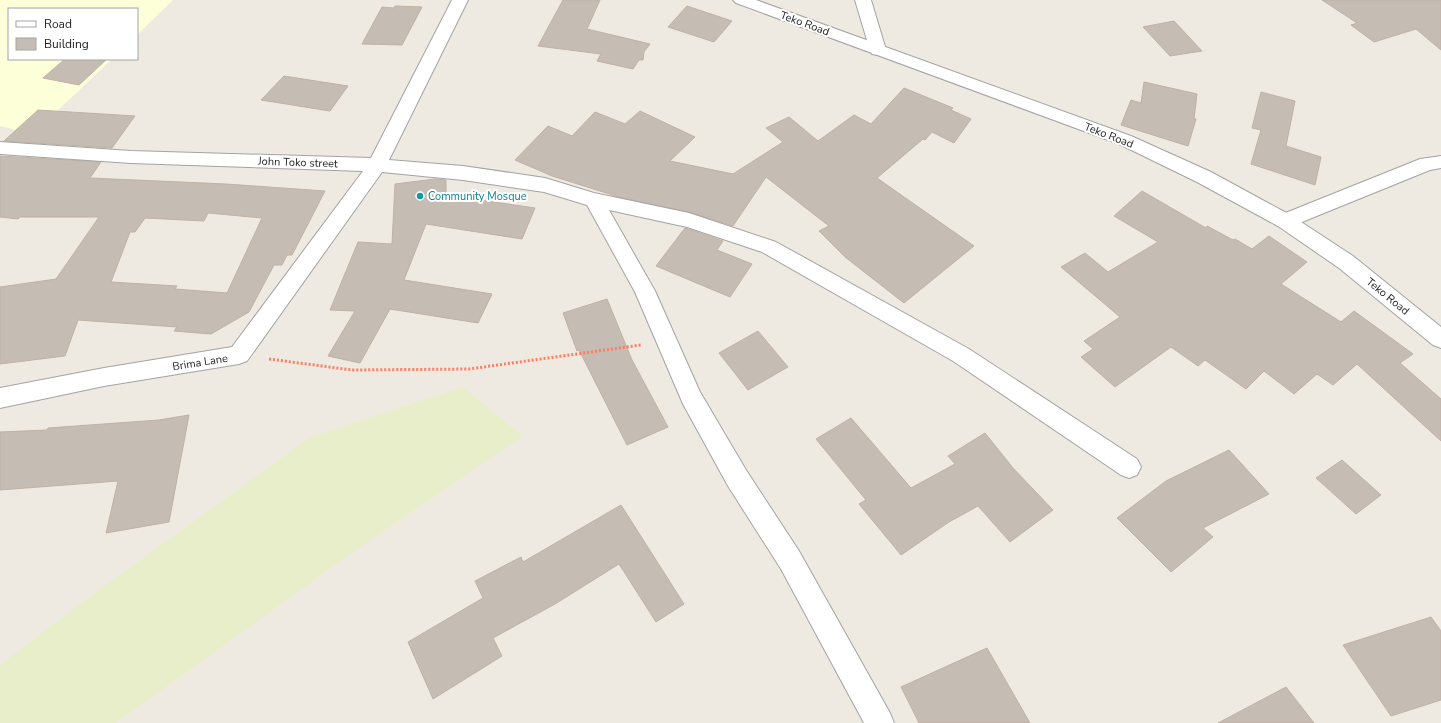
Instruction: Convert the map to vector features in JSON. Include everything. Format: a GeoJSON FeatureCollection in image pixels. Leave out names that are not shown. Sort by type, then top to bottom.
{"type":"FeatureCollection","features":[{"type":"Feature","properties":{"kind":"street","name":"Brima Lane"},"geometry":{"type":"LineString","coordinates":[[0,398],[104,377],[239,355],[377,165],[460,0]]}},
{"type":"Feature","properties":{"kind":"street","name":"Teko Road"},"geometry":{"type":"LineString","coordinates":[[741,0],[1125,140],[1204,177],[1285,221],[1346,262],[1441,339]]}},
{"type":"Feature","properties":{"kind":"street"},"geometry":{"type":"LineString","coordinates":[[863,0],[878,50]]}},
{"type":"Feature","properties":{"kind":"street","name":"John Toko street"},"geometry":{"type":"LineString","coordinates":[[0,148],[131,156],[377,165],[463,173],[545,185],[594,200],[689,220],[769,247],[961,355],[1129,467]]}},
{"type":"Feature","properties":{"kind":"street"},"geometry":{"type":"LineString","coordinates":[[1285,221],[1427,164],[1441,162]]}},
{"type":"Feature","properties":{"kind":"street"},"geometry":{"type":"LineString","coordinates":[[594,200],[645,291],[691,397],[737,478],[790,560],[880,723]]}},
{"type":"Feature","properties":{"kind":"path"},"geometry":{"type":"LineString","coordinates":[[239,355],[352,370],[468,369],[667,341]]}},
{"type":"Feature","properties":{"kind":"shaded area"},"geometry":{"type":"Polygon","coordinates":[[[0,0],[173,0],[138,34],[138,8],[8,8],[8,60],[111,60],[33,134],[0,126],[0,0]]]}},
{"type":"Feature","properties":{"kind":"shaded area"},"geometry":{"type":"Polygon","coordinates":[[[463,387],[523,436],[356,550],[116,723],[0,723],[0,665],[85,600],[309,438],[463,387]]]}},
{"type":"Feature","properties":{"kind":"building"},"geometry":{"type":"Polygon","coordinates":[[[563,0],[600,0],[587,29],[650,44],[644,52],[643,60],[639,60],[633,69],[597,61],[601,54],[538,46],[563,0]]]}},
{"type":"Feature","properties":{"kind":"building"},"geometry":{"type":"Polygon","coordinates":[[[1322,0],[1441,0],[1441,50],[1416,29],[1374,42],[1351,25],[1357,23],[1322,0]]]}},
{"type":"Feature","properties":{"kind":"building"},"geometry":{"type":"Polygon","coordinates":[[[395,6],[422,7],[402,45],[362,44],[382,7],[394,8],[395,6]]]}},
{"type":"Feature","properties":{"kind":"building"},"geometry":{"type":"Polygon","coordinates":[[[687,6],[732,21],[714,42],[668,27],[687,6]]]}},
{"type":"Feature","properties":{"kind":"building"},"geometry":{"type":"Polygon","coordinates":[[[1174,21],[1202,51],[1170,56],[1143,27],[1174,21]]]}},
{"type":"Feature","properties":{"kind":"building"},"geometry":{"type":"Polygon","coordinates":[[[64,60],[106,60],[79,85],[43,78],[64,60]]]}},
{"type":"Feature","properties":{"kind":"building"},"geometry":{"type":"Polygon","coordinates":[[[284,76],[348,86],[330,111],[261,100],[284,76]]]}},
{"type":"Feature","properties":{"kind":"building"},"geometry":{"type":"Polygon","coordinates":[[[1144,82],[1197,94],[1194,119],[1196,119],[1188,146],[1121,125],[1131,100],[1141,103],[1144,82]]]}},
{"type":"Feature","properties":{"kind":"building"},"geometry":{"type":"Polygon","coordinates":[[[904,88],[953,108],[951,110],[971,119],[954,143],[932,132],[925,140],[923,139],[877,178],[974,246],[904,303],[845,257],[819,231],[829,226],[766,177],[733,226],[689,212],[619,197],[552,176],[515,160],[548,126],[572,136],[595,112],[625,124],[640,111],[695,137],[670,161],[733,174],[783,142],[766,128],[789,117],[818,141],[854,115],[871,124],[904,88]]]}},
{"type":"Feature","properties":{"kind":"building"},"geometry":{"type":"Polygon","coordinates":[[[1261,92],[1295,101],[1286,146],[1321,157],[1315,185],[1251,164],[1261,130],[1252,128],[1261,92]]]}},
{"type":"Feature","properties":{"kind":"building"},"geometry":{"type":"Polygon","coordinates":[[[38,110],[135,116],[112,148],[4,141],[38,110]]]}},
{"type":"Feature","properties":{"kind":"building"},"geometry":{"type":"Polygon","coordinates":[[[0,156],[101,162],[90,178],[226,184],[325,191],[292,255],[287,255],[282,265],[274,265],[249,312],[211,334],[174,331],[177,327],[78,320],[65,356],[0,364],[0,287],[56,279],[99,217],[20,217],[18,219],[0,217],[0,156]],[[208,213],[204,221],[145,218],[135,232],[130,232],[111,282],[177,286],[175,289],[227,293],[262,218],[208,213]]]}},
{"type":"Feature","properties":{"kind":"building"},"geometry":{"type":"Polygon","coordinates":[[[435,179],[446,180],[446,195],[535,208],[522,239],[426,224],[404,280],[492,294],[478,323],[390,309],[360,363],[328,356],[355,311],[330,310],[358,242],[392,244],[395,184],[435,179]]]}},
{"type":"Feature","properties":{"kind":"building"},"geometry":{"type":"Polygon","coordinates":[[[1142,191],[1206,228],[1207,226],[1252,249],[1269,236],[1307,262],[1281,284],[1341,322],[1354,311],[1413,354],[1400,363],[1441,399],[1441,441],[1357,364],[1333,385],[1317,374],[1294,394],[1264,371],[1246,389],[1205,360],[1198,366],[1171,347],[1115,387],[1081,357],[1093,349],[1084,341],[1120,317],[1061,267],[1085,253],[1108,272],[1158,242],[1114,216],[1142,191]]]}},
{"type":"Feature","properties":{"kind":"building"},"geometry":{"type":"Polygon","coordinates":[[[685,228],[723,241],[717,250],[752,264],[730,297],[656,266],[685,228]]]}},
{"type":"Feature","properties":{"kind":"building"},"geometry":{"type":"Polygon","coordinates":[[[607,299],[632,360],[668,427],[627,445],[579,350],[577,351],[563,313],[607,299]]]}},
{"type":"Feature","properties":{"kind":"building"},"geometry":{"type":"Polygon","coordinates":[[[758,331],[788,367],[748,390],[719,353],[758,331]]]}},
{"type":"Feature","properties":{"kind":"building"},"geometry":{"type":"Polygon","coordinates":[[[189,415],[169,522],[106,533],[118,481],[0,490],[0,432],[47,430],[48,428],[159,420],[189,415]]]}},
{"type":"Feature","properties":{"kind":"building"},"geometry":{"type":"Polygon","coordinates":[[[851,418],[911,488],[955,464],[948,456],[985,433],[1013,468],[1053,510],[1010,542],[978,506],[949,522],[901,555],[859,504],[866,500],[816,439],[851,418]]]}},
{"type":"Feature","properties":{"kind":"building"},"geometry":{"type":"Polygon","coordinates":[[[1229,450],[1269,494],[1203,528],[1213,537],[1171,572],[1117,518],[1166,481],[1229,450]]]}},
{"type":"Feature","properties":{"kind":"building"},"geometry":{"type":"Polygon","coordinates":[[[1342,460],[1381,495],[1356,514],[1316,478],[1342,460]]]}},
{"type":"Feature","properties":{"kind":"building"},"geometry":{"type":"Polygon","coordinates":[[[621,505],[684,604],[656,622],[619,564],[555,604],[493,638],[502,656],[433,699],[408,642],[483,598],[475,581],[521,557],[523,562],[621,505]]]}},
{"type":"Feature","properties":{"kind":"building"},"geometry":{"type":"Polygon","coordinates":[[[1431,617],[1441,631],[1441,700],[1391,716],[1343,645],[1431,617]]]}},
{"type":"Feature","properties":{"kind":"building"},"geometry":{"type":"Polygon","coordinates":[[[987,648],[1030,723],[919,723],[901,687],[987,648]]]}},
{"type":"Feature","properties":{"kind":"building"},"geometry":{"type":"Polygon","coordinates":[[[1286,687],[1314,723],[1218,723],[1286,687]]]}},
{"type":"Feature","properties":{"kind":"place","name":"Community Mosque"},"geometry":{"type":"Point","coordinates":[420,196]}}]}
